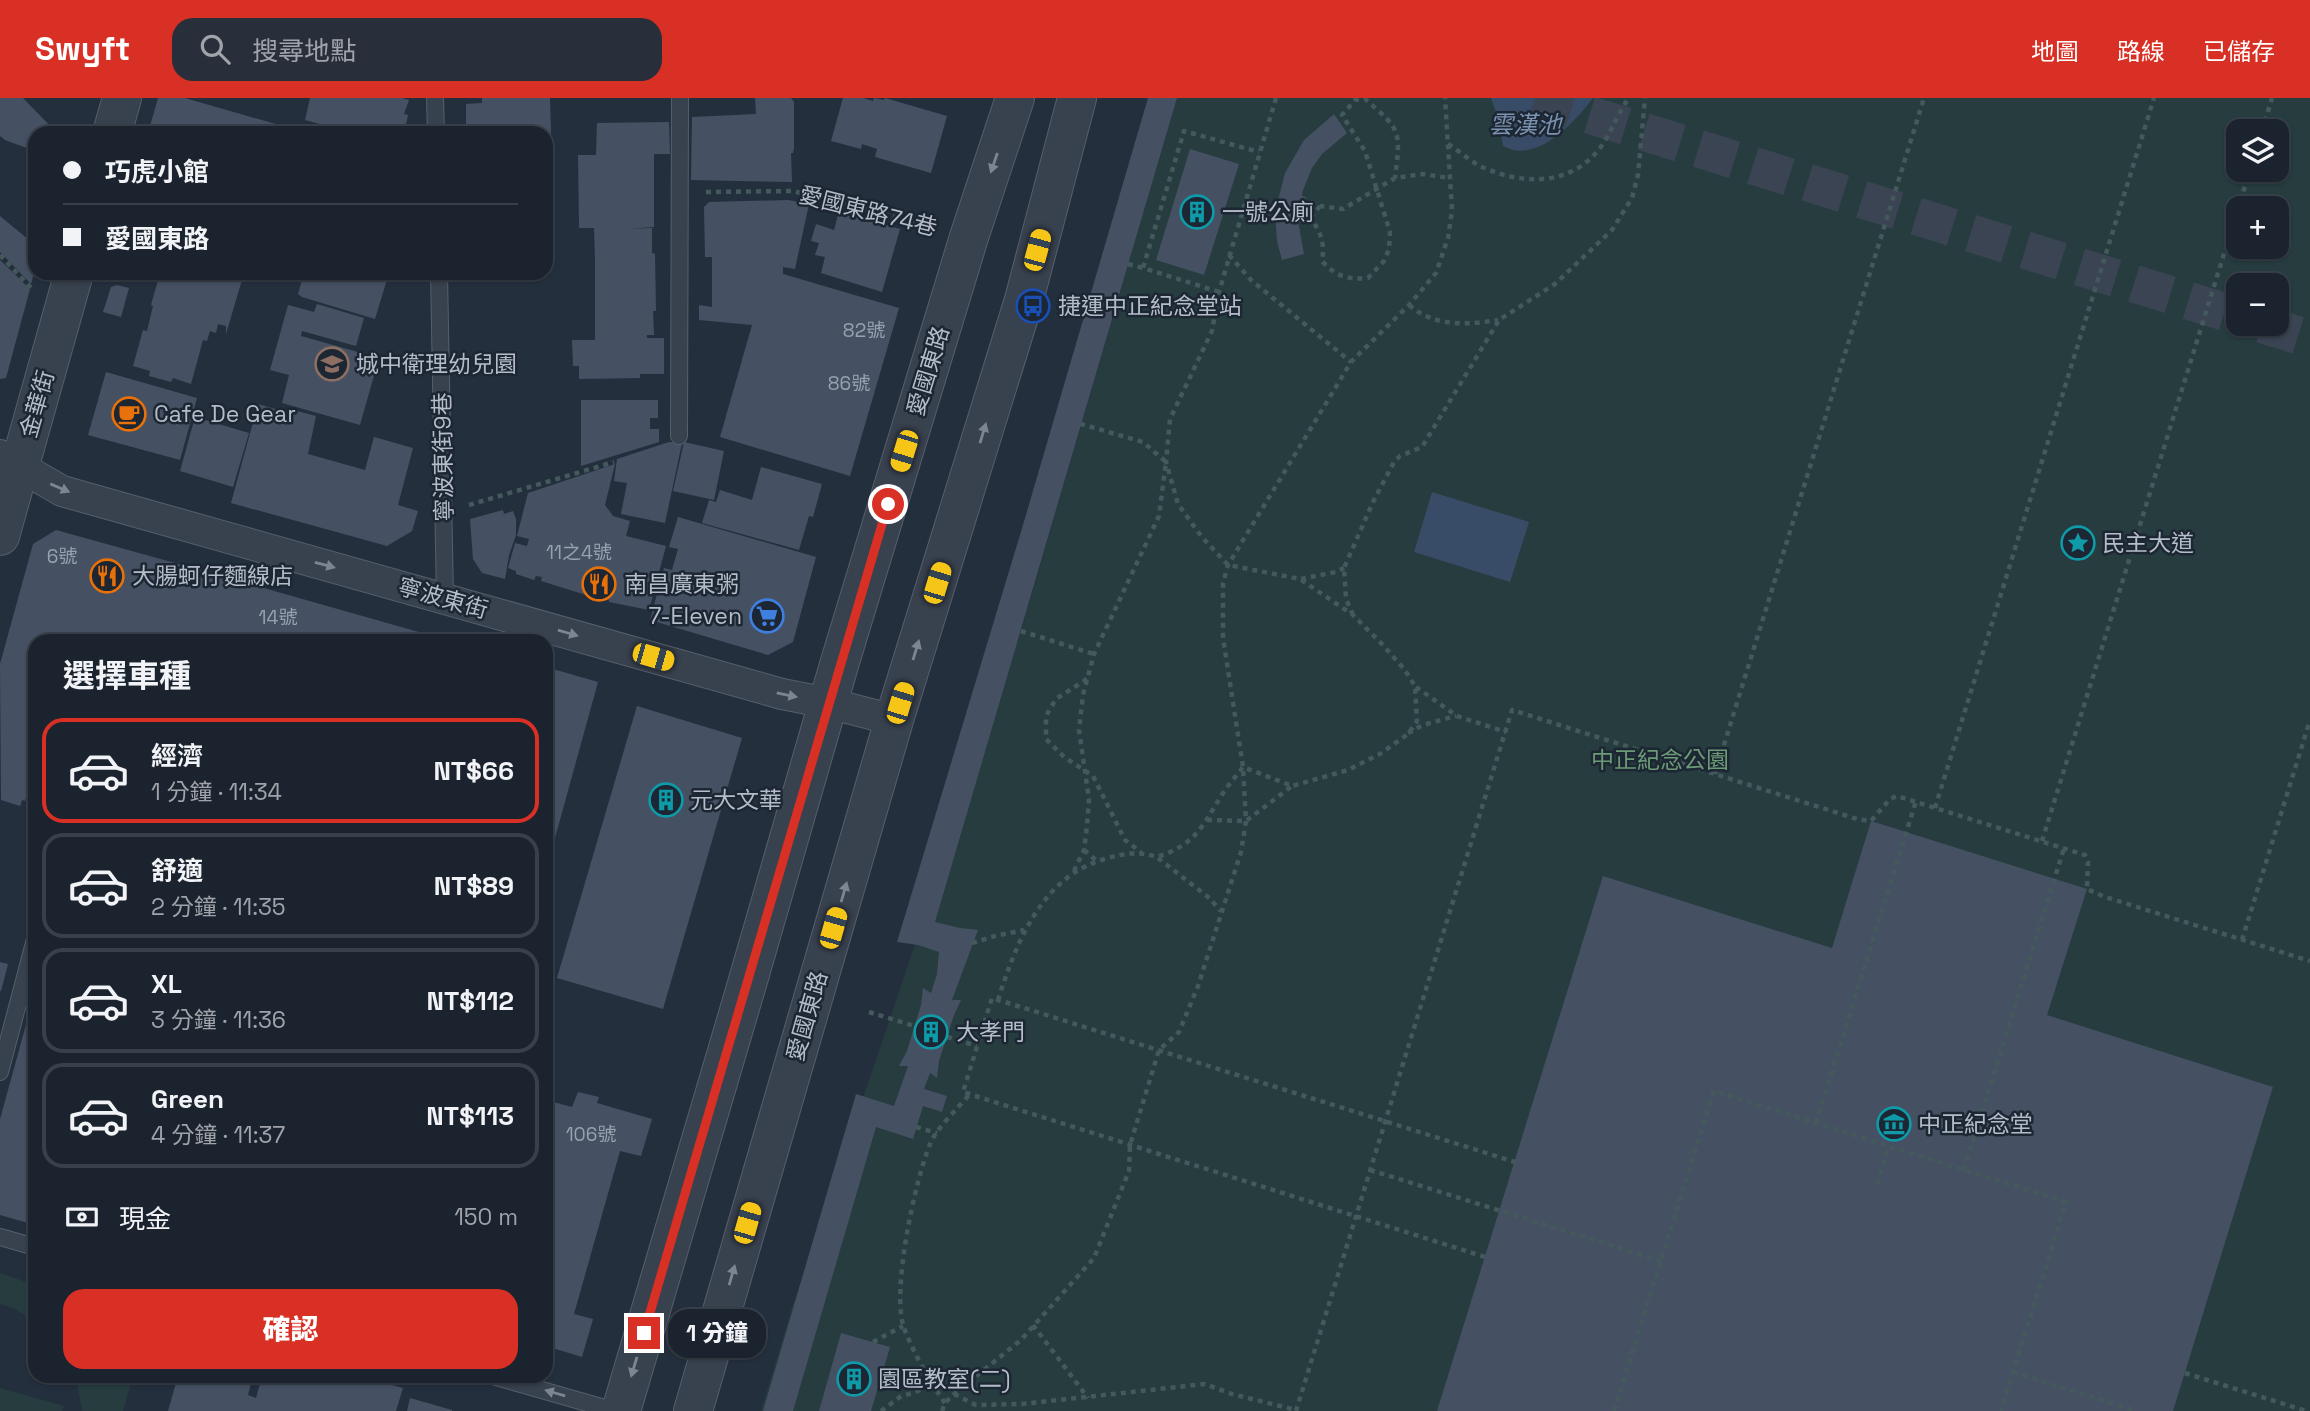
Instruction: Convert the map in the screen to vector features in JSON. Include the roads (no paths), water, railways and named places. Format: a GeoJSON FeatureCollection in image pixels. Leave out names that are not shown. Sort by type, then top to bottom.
{"type":"FeatureCollection","features":[{"type":"Feature","properties":{"kind":"street"},"geometry":{"type":"LineString","coordinates":[[114,126],[122,98]]}},
{"type":"Feature","properties":{"kind":"street","name":"愛國東路"},"geometry":{"type":"LineString","coordinates":[[618,1411],[744,997],[828,702],[969,237],[1015,98]]}},
{"type":"Feature","properties":{"kind":"street","name":"愛國東路"},"geometry":{"type":"LineString","coordinates":[[693,1411],[894,720],[1024,300],[1077,98]]}},
{"type":"Feature","properties":{"kind":"street","name":"金華街"},"geometry":{"type":"LineString","coordinates":[[0,536],[10,462],[72,280]]}},
{"type":"Feature","properties":{"kind":"street","name":"寧波東街"},"geometry":{"type":"LineString","coordinates":[[10,462],[62,491],[782,694],[828,702],[894,720]]}},
{"type":"Feature","properties":{"kind":"lane"},"geometry":{"type":"LineString","coordinates":[[435,98],[436,126]]}},
{"type":"Feature","properties":{"kind":"lane"},"geometry":{"type":"LineString","coordinates":[[679,436],[680,98]]}},
{"type":"Feature","properties":{"kind":"lane","name":"寧波東街9巷"},"geometry":{"type":"LineString","coordinates":[[439,280],[446,598]]}},
{"type":"Feature","properties":{"kind":"lane"},"geometry":{"type":"LineString","coordinates":[[0,1072],[28,966]]}},
{"type":"Feature","properties":{"kind":"lane"},"geometry":{"type":"LineString","coordinates":[[0,1237],[28,1245]]}},
{"type":"Feature","properties":{"kind":"lane"},"geometry":{"type":"LineString","coordinates":[[519,1383],[618,1411]]}},
{"type":"Feature","properties":{"kind":"water","name":"雲漢池"},"geometry":{"type":"Polygon","coordinates":[[[1491,98],[1593,98],[1554,138],[1528,150],[1516,150],[1503,146],[1491,98]]]}},
{"type":"Feature","properties":{"kind":"water"},"geometry":{"type":"Polygon","coordinates":[[[1432,492],[1529,522],[1510,582],[1414,552],[1432,492]]]}},
{"type":"Feature","properties":{"kind":"tunnel"},"geometry":{"type":"LineString","coordinates":[[1535,98],[2226,312]]}},
{"type":"Feature","properties":{"kind":"tunnel"},"geometry":{"type":"LineString","coordinates":[[2289,332],[2310,339]]}},
{"type":"Feature","properties":{"kind":"place","name":"一號公廁"},"geometry":{"type":"Point","coordinates":[1197,212]}},
{"type":"Feature","properties":{"kind":"place","name":"捷運中正紀念堂站"},"geometry":{"type":"Point","coordinates":[1033,306]}},
{"type":"Feature","properties":{"kind":"place","name":"城中衛理幼兒園"},"geometry":{"type":"Point","coordinates":[332,364]}},
{"type":"Feature","properties":{"kind":"place","name":"Cafe De Gear"},"geometry":{"type":"Point","coordinates":[129,414]}},
{"type":"Feature","properties":{"kind":"place","name":"民主大道"},"geometry":{"type":"Point","coordinates":[2078,543]}},
{"type":"Feature","properties":{"kind":"place","name":"大腸蚵仔麵線店"},"geometry":{"type":"Point","coordinates":[107,576]}},
{"type":"Feature","properties":{"kind":"place","name":"南昌廣東粥"},"geometry":{"type":"Point","coordinates":[599,584]}},
{"type":"Feature","properties":{"kind":"place","name":"7-Eleven"},"geometry":{"type":"Point","coordinates":[767,616]}},
{"type":"Feature","properties":{"kind":"place","name":"元大文華"},"geometry":{"type":"Point","coordinates":[666,800]}},
{"type":"Feature","properties":{"kind":"place","name":"大孝門"},"geometry":{"type":"Point","coordinates":[931,1032]}},
{"type":"Feature","properties":{"kind":"place","name":"中正紀念堂"},"geometry":{"type":"Point","coordinates":[1894,1124]}},
{"type":"Feature","properties":{"kind":"place","name":"園區教室(二)"},"geometry":{"type":"Point","coordinates":[854,1379]}},
{"type":"Feature","properties":{"kind":"park label","name":"中正紀念公園"},"geometry":{"type":"Point","coordinates":[1660,760]}}]}
